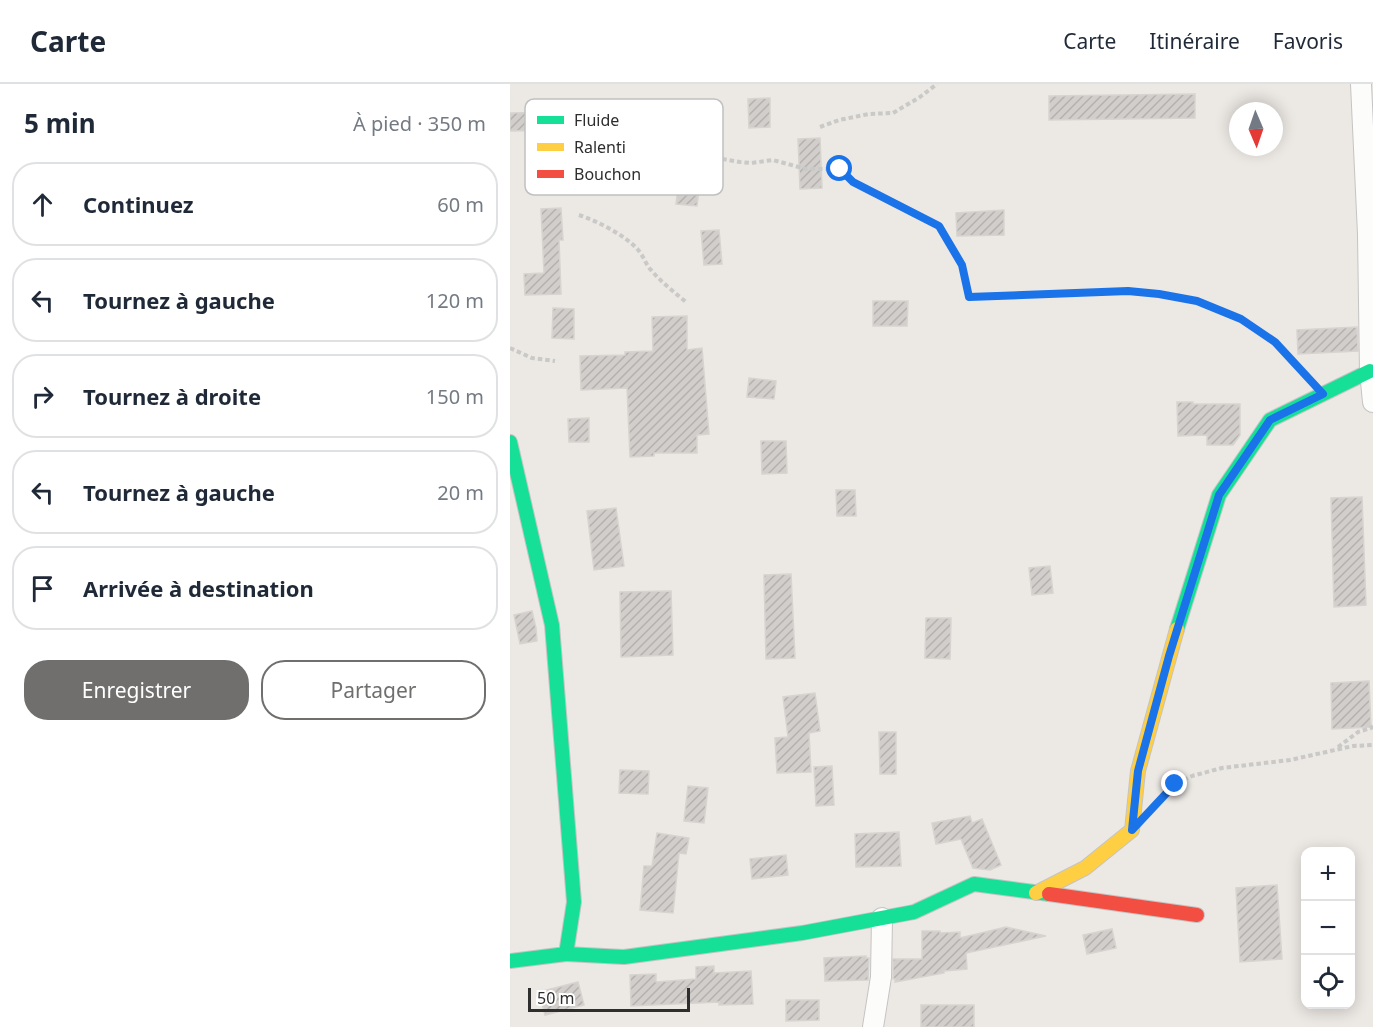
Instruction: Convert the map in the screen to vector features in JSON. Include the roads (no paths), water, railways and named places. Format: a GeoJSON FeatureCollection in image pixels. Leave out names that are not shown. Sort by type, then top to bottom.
{"type":"FeatureCollection","features":[{"type":"Feature","properties":{"kind":"street"},"geometry":{"type":"LineString","coordinates":[[1361,84],[1368,234],[1370,371],[1373,402]]}},
{"type":"Feature","properties":{"kind":"street"},"geometry":{"type":"LineString","coordinates":[[1036,893],[1085,868],[1132,830],[1138,771],[1169,656],[1219,495],[1270,420],[1370,371]]}},
{"type":"Feature","properties":{"kind":"street"},"geometry":{"type":"LineString","coordinates":[[510,442],[552,625],[574,902],[566,954]]}},
{"type":"Feature","properties":{"kind":"street"},"geometry":{"type":"LineString","coordinates":[[510,961],[566,954],[624,957],[802,933],[915,912],[974,884],[1197,915]]}},
{"type":"Feature","properties":{"kind":"street"},"geometry":{"type":"LineString","coordinates":[[873,1027],[881,977],[882,918]]}}]}
